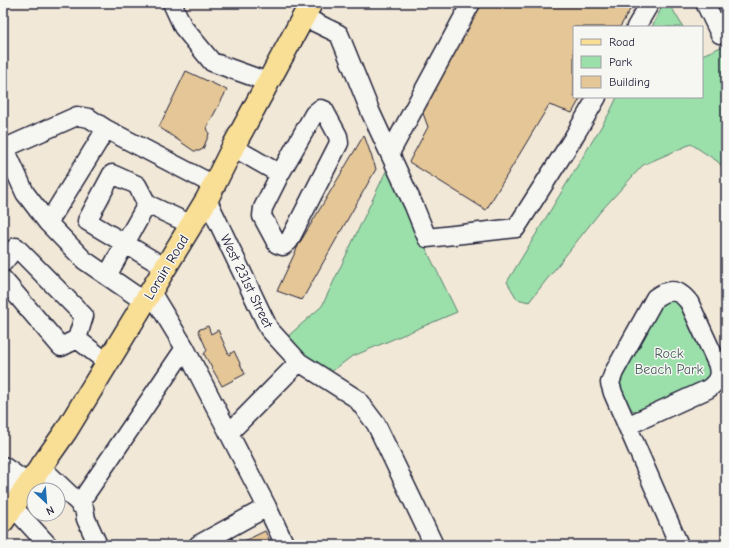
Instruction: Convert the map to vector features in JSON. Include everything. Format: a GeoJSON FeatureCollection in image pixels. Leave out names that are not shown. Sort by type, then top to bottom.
{"type":"FeatureCollection","features":[{"type":"Feature","properties":{"kind":"main road","name":"Lorain Road"},"geometry":{"type":"LineString","coordinates":[[18,494],[66,431],[192,225],[307,10]]}},
{"type":"Feature","properties":{"kind":"street"},"geometry":{"type":"LineString","coordinates":[[172,3],[183,27],[212,62],[268,82]]}},
{"type":"Feature","properties":{"kind":"street"},"geometry":{"type":"LineString","coordinates":[[390,153],[471,3]]}},
{"type":"Feature","properties":{"kind":"street"},"geometry":{"type":"LineString","coordinates":[[637,26],[650,3]]}},
{"type":"Feature","properties":{"kind":"street"},"geometry":{"type":"LineString","coordinates":[[704,3],[720,34],[726,31]]}},
{"type":"Feature","properties":{"kind":"street"},"geometry":{"type":"LineString","coordinates":[[307,10],[339,34],[371,113],[414,206],[427,238],[516,228],[572,140],[596,98]]}},
{"type":"Feature","properties":{"kind":"street"},"geometry":{"type":"LineString","coordinates":[[320,109],[324,110],[338,136],[338,143],[289,241],[283,246],[277,244],[262,216],[263,208],[280,174],[314,114],[320,109]]}},
{"type":"Feature","properties":{"kind":"street"},"geometry":{"type":"LineString","coordinates":[[211,192],[89,118],[77,116],[4,146],[25,193],[48,223],[84,260],[107,276],[148,297],[185,348],[285,545]]}},
{"type":"Feature","properties":{"kind":"street"},"geometry":{"type":"LineString","coordinates":[[48,223],[106,129]]}},
{"type":"Feature","properties":{"kind":"street"},"geometry":{"type":"LineString","coordinates":[[233,147],[280,174]]}},
{"type":"Feature","properties":{"kind":"street"},"geometry":{"type":"LineString","coordinates":[[166,268],[87,221],[112,174],[137,185],[147,204],[192,225]]}},
{"type":"Feature","properties":{"kind":"street","name":"West 231st Street"},"geometry":{"type":"LineString","coordinates":[[211,192],[269,329],[299,362],[357,400],[376,424],[434,545]]}},
{"type":"Feature","properties":{"kind":"street"},"geometry":{"type":"LineString","coordinates":[[107,276],[147,204]]}},
{"type":"Feature","properties":{"kind":"street"},"geometry":{"type":"LineString","coordinates":[[3,262],[16,247],[84,316],[77,339],[61,347],[3,279]]}},
{"type":"Feature","properties":{"kind":"street"},"geometry":{"type":"LineString","coordinates":[[627,426],[708,389],[714,385],[718,378],[719,370],[717,363],[689,302],[682,295],[674,291],[662,293],[655,298],[614,372],[610,383],[627,426],[679,545]]}},
{"type":"Feature","properties":{"kind":"street"},"geometry":{"type":"LineString","coordinates":[[77,339],[108,363]]}},
{"type":"Feature","properties":{"kind":"street"},"geometry":{"type":"LineString","coordinates":[[79,504],[185,348]]}},
{"type":"Feature","properties":{"kind":"street"},"geometry":{"type":"LineString","coordinates":[[229,433],[299,362]]}},
{"type":"Feature","properties":{"kind":"street"},"geometry":{"type":"LineString","coordinates":[[3,466],[48,545]]}},
{"type":"Feature","properties":{"kind":"street"},"geometry":{"type":"LineString","coordinates":[[18,494],[79,504],[84,508],[86,519],[98,545]]}},
{"type":"Feature","properties":{"kind":"street"},"geometry":{"type":"LineString","coordinates":[[198,545],[267,507]]}},
{"type":"Feature","properties":{"kind":"green space"},"geometry":{"type":"Polygon","coordinates":[[[664,3],[669,3],[682,26],[652,26],[664,3]]]}},
{"type":"Feature","properties":{"kind":"green space"},"geometry":{"type":"Polygon","coordinates":[[[721,47],[726,48],[726,171],[717,161],[691,144],[643,165],[600,212],[529,302],[517,299],[507,282],[610,112],[617,98],[703,98],[703,55],[721,47]]]}},
{"type":"Feature","properties":{"kind":"green space"},"geometry":{"type":"Polygon","coordinates":[[[387,169],[457,312],[351,357],[327,375],[287,337],[322,306],[387,169]]]}},
{"type":"Feature","properties":{"kind":"green space","name":"Rock Beach Park"},"geometry":{"type":"Polygon","coordinates":[[[671,300],[679,304],[709,369],[709,376],[707,380],[641,410],[632,410],[622,392],[621,380],[662,305],[671,300]]]}},
{"type":"Feature","properties":{"kind":"building"},"geometry":{"type":"Polygon","coordinates":[[[480,3],[634,3],[621,26],[573,26],[573,98],[580,98],[572,113],[549,105],[486,210],[409,162],[428,127],[420,105],[480,3]]]}},
{"type":"Feature","properties":{"kind":"building"},"geometry":{"type":"Polygon","coordinates":[[[186,71],[227,90],[207,127],[209,134],[203,149],[199,151],[194,151],[159,127],[186,71]]]}},
{"type":"Feature","properties":{"kind":"building"},"geometry":{"type":"Polygon","coordinates":[[[364,135],[376,169],[302,300],[277,291],[299,244],[364,135]]]}},
{"type":"Feature","properties":{"kind":"building"},"geometry":{"type":"Polygon","coordinates":[[[208,326],[211,334],[218,330],[229,355],[234,351],[245,374],[222,386],[204,354],[207,350],[198,330],[208,326]]]}},
{"type":"Feature","properties":{"kind":"building"},"geometry":{"type":"Polygon","coordinates":[[[265,531],[272,545],[236,545],[265,531]]]}},
{"type":"Feature","properties":{"kind":"building"},"geometry":{"type":"Polygon","coordinates":[[[232,538],[235,545],[218,545],[232,538]]]}}]}
